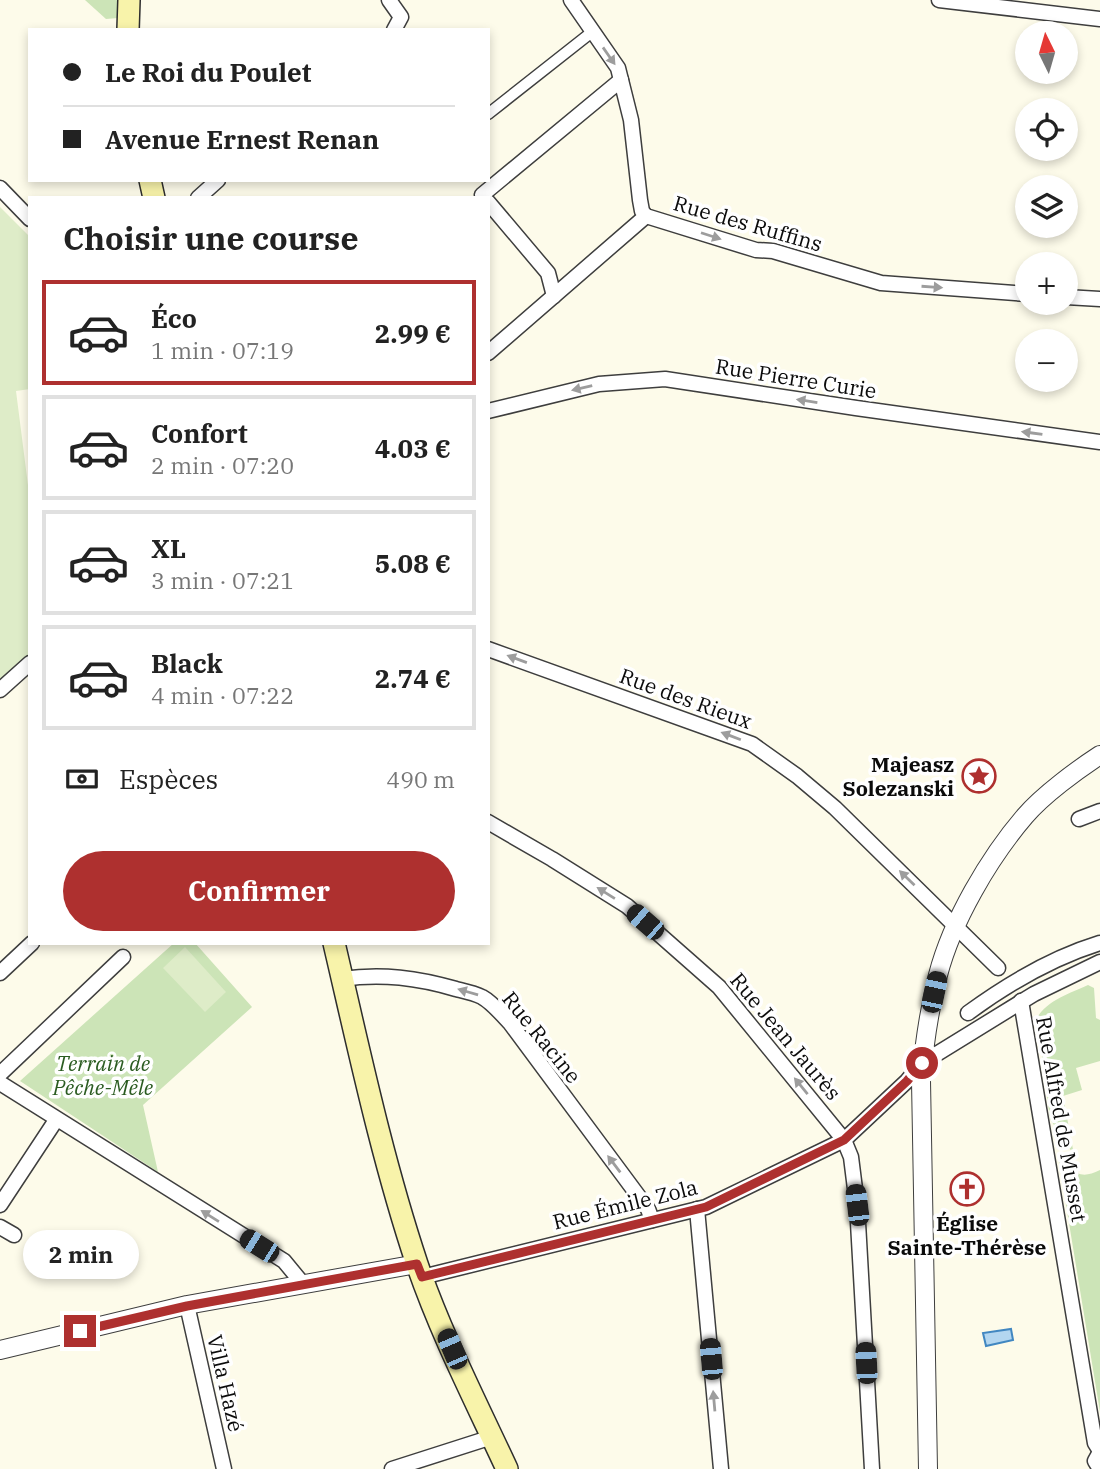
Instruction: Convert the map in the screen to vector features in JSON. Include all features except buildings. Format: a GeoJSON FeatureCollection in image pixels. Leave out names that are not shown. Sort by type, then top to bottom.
{"type":"FeatureCollection","features":[{"type":"Feature","properties":{"kind":"main road"},"geometry":{"type":"LineString","coordinates":[[128,28],[129,0]]}},
{"type":"Feature","properties":{"kind":"main road"},"geometry":{"type":"LineString","coordinates":[[128,28],[137,0]]}},
{"type":"Feature","properties":{"kind":"main road"},"geometry":{"type":"LineString","coordinates":[[334,945],[399,1206],[419,1271],[507,1469]]}},
{"type":"Feature","properties":{"kind":"street"},"geometry":{"type":"LineString","coordinates":[[390,0],[401,17],[395,28]]}},
{"type":"Feature","properties":{"kind":"street","name":"Rue des Ruffins"},"geometry":{"type":"LineString","coordinates":[[571,0],[618,68],[631,120],[640,200],[646,216],[756,250],[773,251],[881,283],[1015,293]]}},
{"type":"Feature","properties":{"kind":"street"},"geometry":{"type":"LineString","coordinates":[[940,0],[1030,6],[1100,19]]}},
{"type":"Feature","properties":{"kind":"street"},"geometry":{"type":"LineString","coordinates":[[490,112],[592,32]]}},
{"type":"Feature","properties":{"kind":"street"},"geometry":{"type":"LineString","coordinates":[[483,196],[621,79]]}},
{"type":"Feature","properties":{"kind":"street"},"geometry":{"type":"LineString","coordinates":[[200,196],[216,182]]}},
{"type":"Feature","properties":{"kind":"street"},"geometry":{"type":"LineString","coordinates":[[0,188],[28,217]]}},
{"type":"Feature","properties":{"kind":"street"},"geometry":{"type":"LineString","coordinates":[[490,204],[548,272],[554,296]]}},
{"type":"Feature","properties":{"kind":"street"},"geometry":{"type":"LineString","coordinates":[[490,351],[646,216]]}},
{"type":"Feature","properties":{"kind":"street"},"geometry":{"type":"LineString","coordinates":[[1078,298],[1100,299]]}},
{"type":"Feature","properties":{"kind":"street","name":"Rue Pierre Curie"},"geometry":{"type":"LineString","coordinates":[[490,411],[599,384],[655,378],[1100,442]]}},
{"type":"Feature","properties":{"kind":"street","name":"Rue des Rieux"},"geometry":{"type":"LineString","coordinates":[[490,650],[752,744],[797,776],[835,808],[998,968]]}},
{"type":"Feature","properties":{"kind":"street"},"geometry":{"type":"LineString","coordinates":[[0,690],[27,670]]}},
{"type":"Feature","properties":{"kind":"street"},"geometry":{"type":"LineString","coordinates":[[928,1469],[922,1063],[938,973],[956,926],[984,874],[1027,814],[1100,755]]}},
{"type":"Feature","properties":{"kind":"street"},"geometry":{"type":"LineString","coordinates":[[1079,820],[1100,811]]}},
{"type":"Feature","properties":{"kind":"street","name":"Rue Jean Jaurès"},"geometry":{"type":"LineString","coordinates":[[490,823],[627,906],[719,987],[844,1140],[851,1157],[857,1205],[873,1469]]}},
{"type":"Feature","properties":{"kind":"street"},"geometry":{"type":"LineString","coordinates":[[968,1013],[1011,982],[1072,951],[1100,943]]}},
{"type":"Feature","properties":{"kind":"street"},"geometry":{"type":"LineString","coordinates":[[0,973],[30,945]]}},
{"type":"Feature","properties":{"kind":"street"},"geometry":{"type":"LineString","coordinates":[[0,1074],[123,957]]}},
{"type":"Feature","properties":{"kind":"street","name":"Rue Émile Zola"},"geometry":{"type":"LineString","coordinates":[[419,1271],[697,1209],[844,1140],[907,1081],[922,1063],[1021,1001],[1100,962]]}},
{"type":"Feature","properties":{"kind":"street","name":"Rue Racine"},"geometry":{"type":"LineString","coordinates":[[342,979],[398,976],[422,979],[481,996],[492,1004],[510,1023],[639,1198],[652,1220]]}},
{"type":"Feature","properties":{"kind":"street","name":"Rue Alfred de Musset"},"geometry":{"type":"LineString","coordinates":[[1021,1001],[1095,1443],[1100,1452],[1095,1461],[1100,1469]]}},
{"type":"Feature","properties":{"kind":"street"},"geometry":{"type":"LineString","coordinates":[[0,1083],[284,1261],[303,1284]]}},
{"type":"Feature","properties":{"kind":"street"},"geometry":{"type":"LineString","coordinates":[[0,1206],[56,1120]]}},
{"type":"Feature","properties":{"kind":"street"},"geometry":{"type":"LineString","coordinates":[[697,1209],[720,1469]]}},
{"type":"Feature","properties":{"kind":"street"},"geometry":{"type":"LineString","coordinates":[[0,1227],[14,1236]]}},
{"type":"Feature","properties":{"kind":"street"},"geometry":{"type":"LineString","coordinates":[[0,1350],[187,1306],[303,1284],[419,1271]]}},
{"type":"Feature","properties":{"kind":"street","name":"Villa Hazé"},"geometry":{"type":"LineString","coordinates":[[187,1306],[224,1469]]}},
{"type":"Feature","properties":{"kind":"street"},"geometry":{"type":"LineString","coordinates":[[391,1469],[492,1437]]}},
{"type":"Feature","properties":{"kind":"green space"},"geometry":{"type":"Polygon","coordinates":[[[85,0],[119,0],[118,18],[106,19],[85,0]]]}},
{"type":"Feature","properties":{"kind":"green space"},"geometry":{"type":"Polygon","coordinates":[[[0,207],[28,235],[28,389],[16,391],[28,485],[28,658],[0,681],[0,207]]]}},
{"type":"Feature","properties":{"kind":"green space","name":"Terrain de Pêche-Mêle"},"geometry":{"type":"Polygon","coordinates":[[[172,945],[197,945],[252,1007],[143,1105],[158,1172],[20,1081],[172,945]]]}},
{"type":"Feature","properties":{"kind":"green space"},"geometry":{"type":"Polygon","coordinates":[[[185,947],[226,992],[205,1012],[163,968],[185,947]]]}},
{"type":"Feature","properties":{"kind":"green space"},"geometry":{"type":"Polygon","coordinates":[[[1088,985],[1094,988],[1096,1018],[1100,1020],[1100,1061],[1076,1068],[1082,1090],[1063,1096],[1074,1155],[1050,1119],[1037,1018],[1053,1002],[1088,985]]]}},
{"type":"Feature","properties":{"kind":"green space"},"geometry":{"type":"Polygon","coordinates":[[[1060,1155],[1076,1173],[1086,1175],[1100,1170],[1100,1412],[1058,1156],[1060,1155]]]}},
{"type":"Feature","properties":{"kind":"water"},"geometry":{"type":"Polygon","coordinates":[[[1011,1329],[1013,1340],[986,1346],[983,1333],[1011,1329]]]}},
{"type":"Feature","properties":{"kind":"place","name":"Majeasz Solezanski"},"geometry":{"type":"Point","coordinates":[979,776]}},
{"type":"Feature","properties":{"kind":"place","name":"Église Sainte-Thérèse"},"geometry":{"type":"Point","coordinates":[967,1189]}},
{"type":"Feature","properties":{"kind":"route"},"geometry":{"type":"LineString","coordinates":[[80,1331],[187,1306],[417,1264],[422,1277],[706,1207],[844,1140],[907,1081],[922,1063]]}}]}
